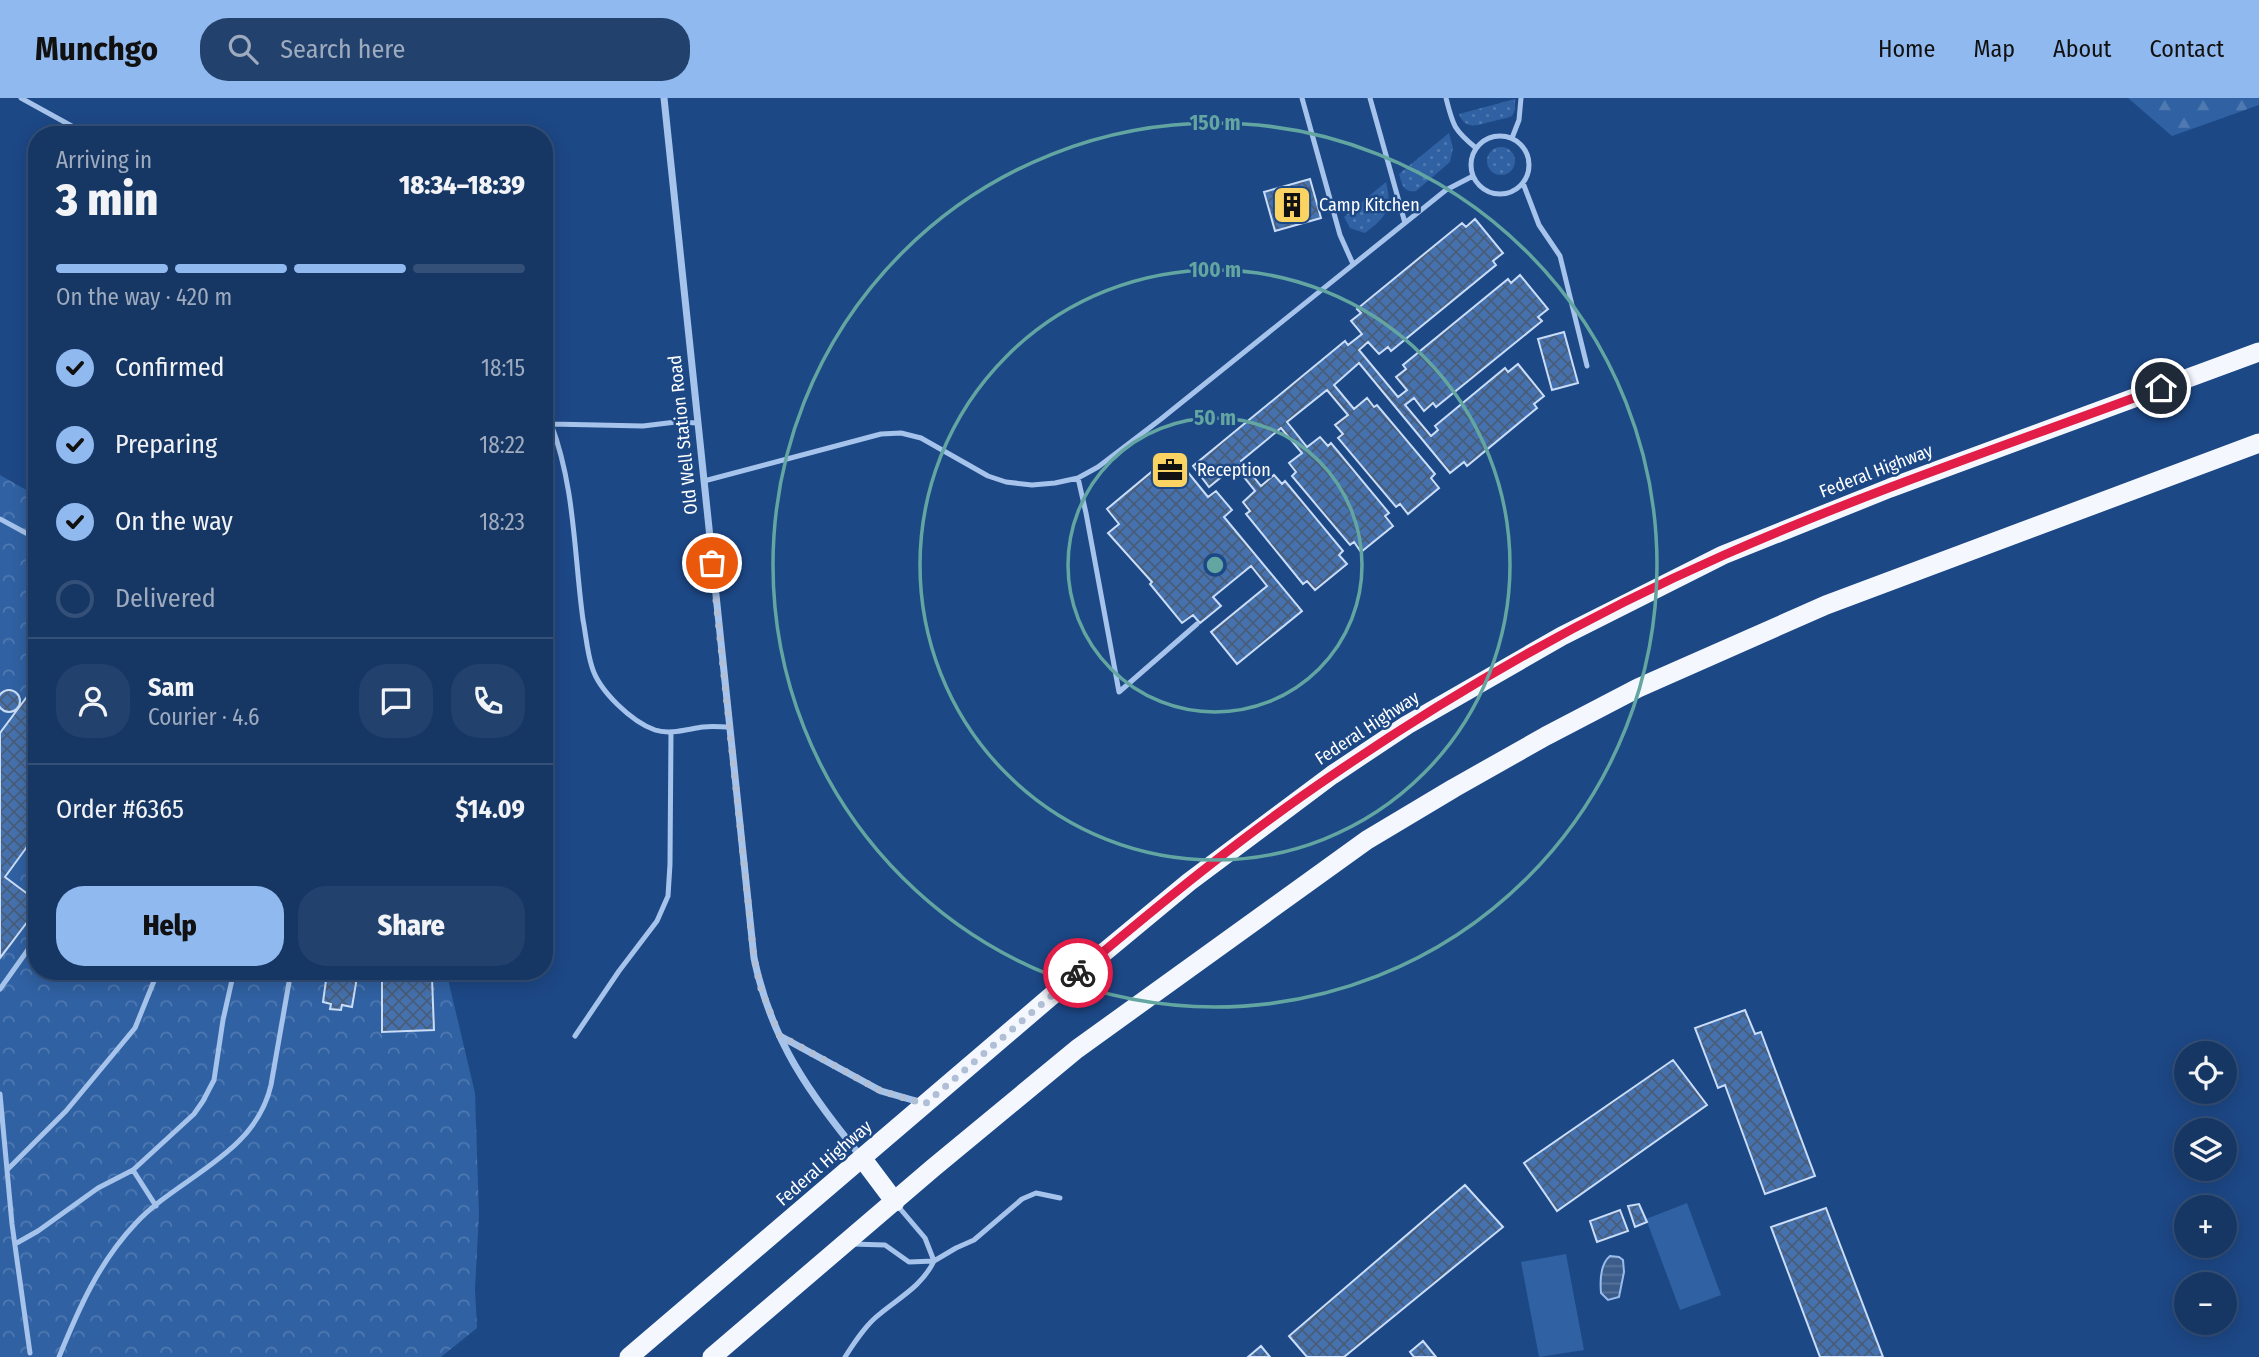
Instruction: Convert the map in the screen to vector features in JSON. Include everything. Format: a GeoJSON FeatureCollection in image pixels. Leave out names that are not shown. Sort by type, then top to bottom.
{"type":"FeatureCollection","features":[{"type":"Feature","properties":{"kind":"highway","name":"Federal Highway"},"geometry":{"type":"LineString","coordinates":[[629,1357],[1118,939],[1260,827],[1407,725],[1506,667],[1642,594],[1723,555],[1807,520],[2259,352]]}},
{"type":"Feature","properties":{"kind":"highway"},"geometry":{"type":"LineString","coordinates":[[712,1357],[1077,1049],[1367,841],[1546,736],[1638,688],[1826,604],[2259,443]]}},
{"type":"Feature","properties":{"kind":"highway"},"geometry":{"type":"LineString","coordinates":[[862,1158],[895,1202]]}},
{"type":"Feature","properties":{"kind":"street","name":"Old Well Station Road"},"geometry":{"type":"LineString","coordinates":[[664,98],[754,958],[760,986],[779,1035],[810,1091],[862,1158]]}},
{"type":"Feature","properties":{"kind":"street"},"geometry":{"type":"LineString","coordinates":[[779,1035],[881,1091],[925,1104]]}},
{"type":"Feature","properties":{"kind":"lane"},"geometry":{"type":"LineString","coordinates":[[21,98],[72,126]]}},
{"type":"Feature","properties":{"kind":"lane"},"geometry":{"type":"LineString","coordinates":[[1302,98],[1340,235],[1353,264]]}},
{"type":"Feature","properties":{"kind":"lane"},"geometry":{"type":"LineString","coordinates":[[1370,98],[1405,223]]}},
{"type":"Feature","properties":{"kind":"lane"},"geometry":{"type":"LineString","coordinates":[[1446,98],[1454,127],[1476,148]]}},
{"type":"Feature","properties":{"kind":"lane"},"geometry":{"type":"LineString","coordinates":[[1512,138],[1519,120],[1521,98]]}},
{"type":"Feature","properties":{"kind":"lane"},"geometry":{"type":"LineString","coordinates":[[1492,137],[1512,138],[1525,150],[1528,158],[1527,176],[1515,190],[1506,194],[1496,194],[1478,185],[1471,167],[1476,148],[1492,137]]}},
{"type":"Feature","properties":{"kind":"lane"},"geometry":{"type":"LineString","coordinates":[[704,481],[881,434],[901,433],[921,438],[988,476],[1006,482],[1031,485],[1078,478],[1098,467],[1161,419],[1446,190],[1473,176]]}},
{"type":"Feature","properties":{"kind":"lane"},"geometry":{"type":"LineString","coordinates":[[1522,183],[1539,225],[1560,256],[1587,366]]}},
{"type":"Feature","properties":{"kind":"lane"},"geometry":{"type":"LineString","coordinates":[[553,424],[643,426],[677,422],[698,423]]}},
{"type":"Feature","properties":{"kind":"lane"},"geometry":{"type":"LineString","coordinates":[[553,430],[565,465],[578,587],[592,669],[604,691],[641,723],[656,730],[671,732],[706,726],[730,727]]}},
{"type":"Feature","properties":{"kind":"lane"},"geometry":{"type":"LineString","coordinates":[[1078,478],[1087,513],[1119,692],[1197,624]]}},
{"type":"Feature","properties":{"kind":"lane"},"geometry":{"type":"LineString","coordinates":[[0,519],[28,534]]}},
{"type":"Feature","properties":{"kind":"lane"},"geometry":{"type":"LineString","coordinates":[[575,1035],[657,921],[668,896],[671,732]]}},
{"type":"Feature","properties":{"kind":"lane"},"geometry":{"type":"LineString","coordinates":[[0,989],[28,950]]}},
{"type":"Feature","properties":{"kind":"lane"},"geometry":{"type":"LineString","coordinates":[[7,1170],[66,1111],[135,1028],[154,980]]}},
{"type":"Feature","properties":{"kind":"lane"},"geometry":{"type":"LineString","coordinates":[[15,1244],[98,1188],[133,1170],[194,1114],[214,1080],[232,980]]}},
{"type":"Feature","properties":{"kind":"lane"},"geometry":{"type":"LineString","coordinates":[[59,1357],[91,1283],[114,1247],[138,1221],[246,1136],[260,1117],[271,1085],[289,980]]}},
{"type":"Feature","properties":{"kind":"lane"},"geometry":{"type":"LineString","coordinates":[[0,1094],[15,1244],[30,1353]]}},
{"type":"Feature","properties":{"kind":"lane"},"geometry":{"type":"LineString","coordinates":[[133,1170],[156,1206]]}},
{"type":"Feature","properties":{"kind":"lane"},"geometry":{"type":"LineString","coordinates":[[846,1244],[885,1245],[909,1262],[934,1261],[974,1240],[1022,1199],[1036,1193],[1060,1198]]}},
{"type":"Feature","properties":{"kind":"lane"},"geometry":{"type":"LineString","coordinates":[[845,1357],[862,1331],[920,1282],[928,1274],[934,1261],[925,1238],[895,1202]]}},
{"type":"Feature","properties":{"kind":"green space"},"geometry":{"type":"Polygon","coordinates":[[[2128,98],[2259,98],[2259,105],[2172,136],[2128,98]]]}},
{"type":"Feature","properties":{"kind":"green space"},"geometry":{"type":"Polygon","coordinates":[[[1515,99],[1512,116],[1505,118],[1469,125],[1459,114],[1515,99]]]}},
{"type":"Feature","properties":{"kind":"green space"},"geometry":{"type":"Polygon","coordinates":[[[1449,133],[1453,148],[1450,162],[1416,191],[1406,189],[1399,174],[1449,133]]]}},
{"type":"Feature","properties":{"kind":"green space"},"geometry":{"type":"Polygon","coordinates":[[[1501,147],[1511,151],[1515,161],[1511,171],[1501,175],[1491,171],[1487,161],[1491,151],[1501,147]]]}},
{"type":"Feature","properties":{"kind":"green space"},"geometry":{"type":"Polygon","coordinates":[[[1386,182],[1389,199],[1383,217],[1365,233],[1350,228],[1344,217],[1386,182]]]}},
{"type":"Feature","properties":{"kind":"green space"},"geometry":{"type":"Polygon","coordinates":[[[0,475],[28,491],[28,980],[448,980],[475,1093],[479,1214],[475,1289],[477,1328],[441,1357],[0,1357],[0,475]]]}},
{"type":"Feature","properties":{"kind":"green space"},"geometry":{"type":"Polygon","coordinates":[[[1687,1203],[1721,1295],[1680,1310],[1646,1219],[1687,1203]]]}},
{"type":"Feature","properties":{"kind":"green space"},"geometry":{"type":"Polygon","coordinates":[[[1566,1254],[1584,1350],[1539,1357],[1521,1262],[1566,1254]]]}},
{"type":"Feature","properties":{"kind":"shaded area"},"geometry":{"type":"Polygon","coordinates":[[[1610,1256],[1623,1260],[1624,1272],[1619,1297],[1608,1300],[1601,1293],[1601,1278],[1604,1263],[1610,1256]]]}},
{"type":"Feature","properties":{"kind":"building","name":"Camp Kitchen"},"geometry":{"type":"Polygon","coordinates":[[[1310,179],[1321,218],[1275,231],[1264,192],[1310,179]]]}},
{"type":"Feature","properties":{"kind":"building"},"geometry":{"type":"Polygon","coordinates":[[[1475,219],[1503,253],[1493,261],[1496,265],[1391,351],[1388,347],[1379,354],[1368,342],[1359,350],[1398,397],[1407,390],[1396,377],[1406,369],[1403,365],[1508,279],[1511,283],[1520,275],[1548,309],[1538,317],[1542,321],[1436,407],[1433,403],[1424,411],[1414,398],[1405,405],[1431,436],[1438,430],[1435,426],[1505,368],[1508,372],[1518,364],[1544,396],[1534,404],[1537,408],[1467,466],[1464,462],[1450,473],[1359,363],[1334,385],[1354,409],[1367,398],[1374,407],[1377,405],[1435,474],[1431,478],[1439,488],[1408,514],[1400,504],[1396,507],[1338,438],[1343,434],[1335,425],[1348,415],[1327,390],[1287,422],[1307,447],[1320,437],[1328,446],[1331,443],[1389,513],[1385,516],[1393,526],[1361,552],[1354,542],[1350,545],[1292,476],[1296,472],[1289,463],[1302,453],[1281,428],[1241,461],[1261,486],[1274,475],[1282,484],[1285,481],[1343,551],[1339,555],[1347,564],[1315,590],[1307,581],[1303,584],[1246,514],[1250,511],[1243,502],[1255,491],[1235,466],[1209,487],[1193,466],[1345,341],[1348,345],[1362,334],[1351,321],[1361,313],[1357,309],[1462,223],[1466,227],[1475,219]]]}},
{"type":"Feature","properties":{"kind":"building"},"geometry":{"type":"Polygon","coordinates":[[[1564,332],[1578,383],[1552,390],[1538,339],[1564,332]]]}},
{"type":"Feature","properties":{"kind":"building"},"geometry":{"type":"Polygon","coordinates":[[[1173,454],[1208,497],[1216,491],[1232,510],[1224,517],[1302,611],[1237,664],[1211,632],[1267,586],[1251,566],[1213,597],[1221,606],[1200,623],[1193,615],[1182,623],[1150,584],[1152,582],[1108,533],[1119,524],[1107,509],[1173,454]]]}},
{"type":"Feature","properties":{"kind":"building"},"geometry":{"type":"Polygon","coordinates":[[[9,690],[17,693],[17,709],[9,712],[1,709],[1,693],[9,690]]]}},
{"type":"Feature","properties":{"kind":"building"},"geometry":{"type":"Polygon","coordinates":[[[28,695],[28,845],[5,877],[28,894],[28,921],[0,958],[0,733],[28,695]]]}},
{"type":"Feature","properties":{"kind":"building"},"geometry":{"type":"Polygon","coordinates":[[[326,980],[356,980],[352,1007],[342,1005],[341,1010],[330,1009],[331,1004],[323,1002],[326,980]]]}},
{"type":"Feature","properties":{"kind":"building"},"geometry":{"type":"Polygon","coordinates":[[[382,980],[432,980],[434,1030],[382,1032],[382,980]]]}},
{"type":"Feature","properties":{"kind":"building"},"geometry":{"type":"Polygon","coordinates":[[[1745,1010],[1755,1034],[1761,1032],[1815,1176],[1765,1194],[1725,1085],[1718,1088],[1695,1028],[1745,1010]]]}},
{"type":"Feature","properties":{"kind":"building"},"geometry":{"type":"Polygon","coordinates":[[[1673,1060],[1707,1105],[1557,1211],[1524,1163],[1673,1060]]]}},
{"type":"Feature","properties":{"kind":"building"},"geometry":{"type":"Polygon","coordinates":[[[1465,1185],[1503,1227],[1344,1357],[1307,1357],[1289,1336],[1465,1185]]]}},
{"type":"Feature","properties":{"kind":"building"},"geometry":{"type":"Polygon","coordinates":[[[1639,1204],[1647,1222],[1635,1227],[1628,1206],[1639,1204]]]}},
{"type":"Feature","properties":{"kind":"building"},"geometry":{"type":"Polygon","coordinates":[[[1826,1208],[1883,1357],[1820,1357],[1771,1227],[1826,1208]]]}},
{"type":"Feature","properties":{"kind":"building"},"geometry":{"type":"Polygon","coordinates":[[[1620,1210],[1628,1231],[1597,1242],[1590,1221],[1620,1210]]]}},
{"type":"Feature","properties":{"kind":"building"},"geometry":{"type":"Polygon","coordinates":[[[1423,1341],[1436,1357],[1414,1357],[1410,1352],[1423,1341]]]}},
{"type":"Feature","properties":{"kind":"building"},"geometry":{"type":"Polygon","coordinates":[[[1261,1346],[1270,1357],[1248,1357],[1261,1346]]]}},
{"type":"Feature","properties":{"kind":"way so far"},"geometry":{"type":"LineString","coordinates":[[712,563],[754,958],[760,986],[779,1035],[881,1091],[925,1104],[1078,973]]}},
{"type":"Feature","properties":{"kind":"place","name":"Camp Kitchen"},"geometry":{"type":"Point","coordinates":[1292,205]}},
{"type":"Feature","properties":{"kind":"place","name":"Reception"},"geometry":{"type":"Point","coordinates":[1170,470]}},
{"type":"Feature","properties":{"kind":"route"},"geometry":{"type":"LineString","coordinates":[[1078,973],[1189,882],[1332,775],[1407,725],[1562,636],[1723,555],[1807,520],[2161,388]]}}]}
